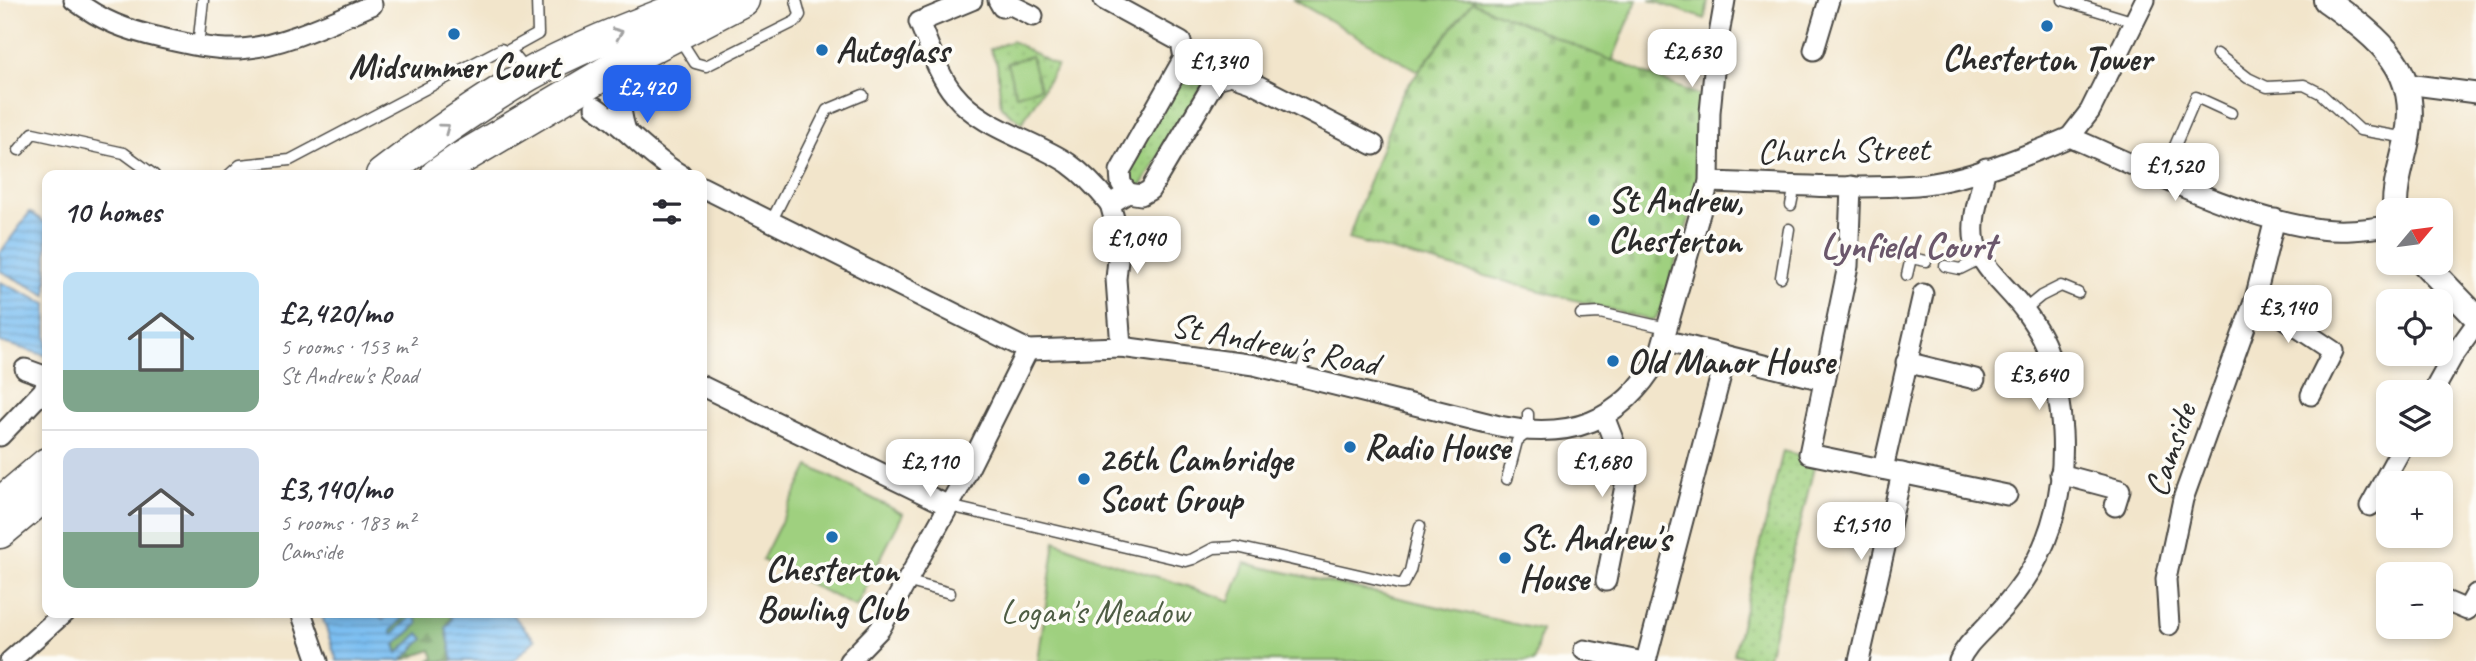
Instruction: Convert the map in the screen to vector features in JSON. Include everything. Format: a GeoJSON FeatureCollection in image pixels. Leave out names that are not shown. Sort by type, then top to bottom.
{"type":"FeatureCollection","features":[{"type":"Feature","properties":{"kind":"main road"},"geometry":{"type":"LineString","coordinates":[[389,170],[452,123],[530,74],[611,36],[702,0]]}},
{"type":"Feature","properties":{"kind":"main road"},"geometry":{"type":"LineString","coordinates":[[445,170],[631,58],[743,0]]}},
{"type":"Feature","properties":{"kind":"main road"},"geometry":{"type":"LineString","coordinates":[[0,505],[42,468]]}},
{"type":"Feature","properties":{"kind":"main road"},"geometry":{"type":"LineString","coordinates":[[0,532],[42,497]]}},
{"type":"Feature","properties":{"kind":"street"},"geometry":{"type":"LineString","coordinates":[[74,0],[97,18],[131,31],[198,47],[242,49],[296,36],[372,5]]}},
{"type":"Feature","properties":{"kind":"street"},"geometry":{"type":"LineString","coordinates":[[972,0],[919,22],[937,64],[954,94],[986,121],[1066,162],[1085,176],[1110,204],[1120,240],[1116,279],[1121,347]]}},
{"type":"Feature","properties":{"kind":"street"},"geometry":{"type":"LineString","coordinates":[[998,0],[1002,7],[1009,4],[1033,16]]}},
{"type":"Feature","properties":{"kind":"street"},"geometry":{"type":"LineString","coordinates":[[1104,0],[1181,42],[1184,58],[1120,171],[1121,183],[1128,193]]}},
{"type":"Feature","properties":{"kind":"street","name":"Church Street"},"geometry":{"type":"LineString","coordinates":[[1725,0],[1710,112],[1709,182],[1919,185],[1950,179],[2017,159],[2070,137]]}},
{"type":"Feature","properties":{"kind":"street"},"geometry":{"type":"LineString","coordinates":[[1814,50],[1829,0]]}},
{"type":"Feature","properties":{"kind":"street"},"geometry":{"type":"LineString","coordinates":[[2145,0],[2136,23],[2090,111],[2070,137],[2225,203],[2276,219],[2318,229],[2376,227]]}},
{"type":"Feature","properties":{"kind":"street"},"geometry":{"type":"LineString","coordinates":[[2326,0],[2384,47],[2407,84],[2410,110],[2407,138],[2397,177],[2396,198]]}},
{"type":"Feature","properties":{"kind":"street"},"geometry":{"type":"LineString","coordinates":[[1110,204],[1128,193],[1141,195],[1150,190],[1216,79],[1215,67],[1206,57],[1196,55],[1184,58]]}},
{"type":"Feature","properties":{"kind":"street"},"geometry":{"type":"LineString","coordinates":[[627,133],[619,110],[621,89],[631,58]]}},
{"type":"Feature","properties":{"kind":"street"},"geometry":{"type":"LineString","coordinates":[[1216,79],[1231,75],[1251,82],[1374,145]]}},
{"type":"Feature","properties":{"kind":"street"},"geometry":{"type":"LineString","coordinates":[[2407,84],[2476,93]]}},
{"type":"Feature","properties":{"kind":"street"},"geometry":{"type":"LineString","coordinates":[[595,107],[611,118],[660,163],[672,170]]}},
{"type":"Feature","properties":{"kind":"street"},"geometry":{"type":"LineString","coordinates":[[1959,661],[1969,644],[2025,583],[2043,549],[2056,509],[2064,442],[2048,350],[2024,310],[1982,258],[1975,242],[1974,225],[1986,168]]}},
{"type":"Feature","properties":{"kind":"street","name":"St Andrew's Road"},"geometry":{"type":"LineString","coordinates":[[707,190],[1028,350],[1121,347],[1254,365],[1300,377],[1528,423],[1554,432],[1604,416],[1625,402],[1647,377],[1658,359],[1709,182]]}},
{"type":"Feature","properties":{"kind":"street"},"geometry":{"type":"LineString","coordinates":[[1850,186],[1848,266],[1809,454],[2007,495]]}},
{"type":"Feature","properties":{"kind":"street","name":"Camside"},"geometry":{"type":"LineString","coordinates":[[2169,625],[2166,579],[2183,499],[2255,299],[2276,219]]}},
{"type":"Feature","properties":{"kind":"street"},"geometry":{"type":"LineString","coordinates":[[2436,275],[2476,317]]}},
{"type":"Feature","properties":{"kind":"street"},"geometry":{"type":"LineString","coordinates":[[1864,660],[1893,471],[1906,362],[1923,295]]}},
{"type":"Feature","properties":{"kind":"street"},"geometry":{"type":"LineString","coordinates":[[2255,299],[2333,351],[2311,395]]}},
{"type":"Feature","properties":{"kind":"street"},"geometry":{"type":"LineString","coordinates":[[2440,380],[2476,324]]}},
{"type":"Feature","properties":{"kind":"street"},"geometry":{"type":"LineString","coordinates":[[1665,334],[1726,356],[1823,380]]}},
{"type":"Feature","properties":{"kind":"street"},"geometry":{"type":"LineString","coordinates":[[849,661],[880,629],[949,506],[1028,350]]}},
{"type":"Feature","properties":{"kind":"street"},"geometry":{"type":"LineString","coordinates":[[1646,661],[1726,356]]}},
{"type":"Feature","properties":{"kind":"street"},"geometry":{"type":"LineString","coordinates":[[1906,362],[1975,379]]}},
{"type":"Feature","properties":{"kind":"street"},"geometry":{"type":"LineString","coordinates":[[26,369],[42,377]]}},
{"type":"Feature","properties":{"kind":"street"},"geometry":{"type":"LineString","coordinates":[[707,388],[949,506]]}},
{"type":"Feature","properties":{"kind":"street"},"geometry":{"type":"LineString","coordinates":[[0,436],[42,392]]}},
{"type":"Feature","properties":{"kind":"street"},"geometry":{"type":"LineString","coordinates":[[1604,416],[1627,477],[1606,581]]}},
{"type":"Feature","properties":{"kind":"street"},"geometry":{"type":"LineString","coordinates":[[2370,506],[2397,457]]}},
{"type":"Feature","properties":{"kind":"street"},"geometry":{"type":"LineString","coordinates":[[2060,474],[2120,490],[2115,506]]}},
{"type":"Feature","properties":{"kind":"street"},"geometry":{"type":"LineString","coordinates":[[2453,604],[2467,610],[2476,594]]}},
{"type":"Feature","properties":{"kind":"street"},"geometry":{"type":"LineString","coordinates":[[10,661],[58,618]]}},
{"type":"Feature","properties":{"kind":"street"},"geometry":{"type":"LineString","coordinates":[[303,618],[318,661]]}},
{"type":"Feature","properties":{"kind":"street"},"geometry":{"type":"LineString","coordinates":[[1584,650],[1639,661]]}},
{"type":"Feature","properties":{"kind":"lane"},"geometry":{"type":"LineString","coordinates":[[198,47],[202,0]]}},
{"type":"Feature","properties":{"kind":"lane"},"geometry":{"type":"LineString","coordinates":[[234,170],[240,165],[290,160],[538,34],[537,0]]}},
{"type":"Feature","properties":{"kind":"lane"},"geometry":{"type":"LineString","coordinates":[[677,34],[695,63],[706,66],[796,21],[800,15],[796,0]]}},
{"type":"Feature","properties":{"kind":"lane"},"geometry":{"type":"LineString","coordinates":[[2063,0],[2136,23]]}},
{"type":"Feature","properties":{"kind":"lane"},"geometry":{"type":"LineString","coordinates":[[505,49],[530,74]]}},
{"type":"Feature","properties":{"kind":"lane"},"geometry":{"type":"LineString","coordinates":[[2217,54],[2248,78],[2267,88],[2304,85],[2320,93],[2360,130],[2407,138]]}},
{"type":"Feature","properties":{"kind":"lane"},"geometry":{"type":"LineString","coordinates":[[771,222],[827,110],[863,95]]}},
{"type":"Feature","properties":{"kind":"lane"},"geometry":{"type":"LineString","coordinates":[[2162,176],[2196,97],[2231,113]]}},
{"type":"Feature","properties":{"kind":"lane"},"geometry":{"type":"LineString","coordinates":[[19,150],[33,133],[59,137],[124,153],[147,170]]}},
{"type":"Feature","properties":{"kind":"lane"},"geometry":{"type":"LineString","coordinates":[[1791,205],[1795,184]]}},
{"type":"Feature","properties":{"kind":"lane"},"geometry":{"type":"LineString","coordinates":[[1781,277],[1789,229]]}},
{"type":"Feature","properties":{"kind":"lane"},"geometry":{"type":"LineString","coordinates":[[1907,275],[1911,258],[1926,261]]}},
{"type":"Feature","properties":{"kind":"lane"},"geometry":{"type":"LineString","coordinates":[[1945,266],[1960,269],[1982,258]]}},
{"type":"Feature","properties":{"kind":"lane"},"geometry":{"type":"LineString","coordinates":[[2024,310],[2041,296],[2061,286],[2078,293]]}},
{"type":"Feature","properties":{"kind":"lane"},"geometry":{"type":"LineString","coordinates":[[1581,314],[1600,313],[1665,334]]}},
{"type":"Feature","properties":{"kind":"lane"},"geometry":{"type":"LineString","coordinates":[[1300,377],[1306,355]]}},
{"type":"Feature","properties":{"kind":"lane"},"geometry":{"type":"LineString","coordinates":[[1507,479],[1517,441],[1528,423]]}},
{"type":"Feature","properties":{"kind":"lane"},"geometry":{"type":"LineString","coordinates":[[949,506],[1186,561],[1214,548],[1237,547],[1399,584],[1403,584],[1410,571],[1420,526]]}},
{"type":"Feature","properties":{"kind":"lane"},"geometry":{"type":"LineString","coordinates":[[906,581],[950,593]]}},
{"type":"Feature","properties":{"kind":"green space"},"geometry":{"type":"Polygon","coordinates":[[[1294,0],[1637,0],[1612,61],[1472,2],[1418,71],[1294,0]]]}},
{"type":"Feature","properties":{"kind":"green space"},"geometry":{"type":"Polygon","coordinates":[[[1650,0],[1708,0],[1705,19],[1650,0]]]}},
{"type":"Feature","properties":{"kind":"green space"},"geometry":{"type":"Polygon","coordinates":[[[1472,2],[1703,97],[1700,183],[1661,310],[1655,319],[1649,320],[1348,239],[1401,95],[1472,2]]]}},
{"type":"Feature","properties":{"kind":"green space"},"geometry":{"type":"Polygon","coordinates":[[[1012,41],[1057,66],[1022,123],[1001,107],[997,64],[990,49],[1012,41]]]}},
{"type":"Feature","properties":{"kind":"green space"},"geometry":{"type":"Polygon","coordinates":[[[1031,56],[1040,88],[1016,95],[1007,63],[1031,56]]]}},
{"type":"Feature","properties":{"kind":"green space"},"geometry":{"type":"Polygon","coordinates":[[[1194,64],[1202,65],[1209,75],[1142,185],[1135,185],[1129,180],[1128,168],[1187,68],[1194,64]]]}},
{"type":"Feature","properties":{"kind":"green space"},"geometry":{"type":"Polygon","coordinates":[[[1783,451],[1816,459],[1767,661],[1756,661],[1734,654],[1783,451]]]}},
{"type":"Feature","properties":{"kind":"green space","name":"Chesterton Bowling Club"},"geometry":{"type":"Polygon","coordinates":[[[809,466],[903,514],[856,607],[762,560],[809,466]]]}},
{"type":"Feature","properties":{"kind":"green space","name":"Logan's Meadow"},"geometry":{"type":"Polygon","coordinates":[[[1055,541],[1098,558],[1230,601],[1245,563],[1541,630],[1534,661],[1038,661],[1055,541]]]}},
{"type":"Feature","properties":{"kind":"green space"},"geometry":{"type":"Polygon","coordinates":[[[403,618],[410,618],[393,635],[391,631],[403,618]]]}},
{"type":"Feature","properties":{"kind":"green space"},"geometry":{"type":"Polygon","coordinates":[[[412,618],[452,618],[446,628],[453,661],[429,661],[434,658],[431,650],[401,661],[424,639],[419,634],[398,654],[395,645],[418,624],[412,618]]]}},
{"type":"Feature","properties":{"kind":"water"},"geometry":{"type":"Polygon","coordinates":[[[30,212],[42,220],[42,292],[0,271],[0,253],[30,212]]]}},
{"type":"Feature","properties":{"kind":"water"},"geometry":{"type":"Polygon","coordinates":[[[0,282],[42,302],[42,355],[0,342],[0,282]]]}},
{"type":"Feature","properties":{"kind":"water"},"geometry":{"type":"Polygon","coordinates":[[[323,618],[403,618],[391,631],[393,634],[410,618],[416,618],[418,624],[395,645],[398,653],[419,633],[424,639],[401,661],[337,661],[323,618]]]}},
{"type":"Feature","properties":{"kind":"water"},"geometry":{"type":"Polygon","coordinates":[[[515,618],[535,640],[513,661],[453,661],[446,628],[452,619],[515,618]]]}},
{"type":"Feature","properties":{"kind":"place","name":"Chesterton Tower"},"geometry":{"type":"Point","coordinates":[2047,26]}},
{"type":"Feature","properties":{"kind":"place","name":"Midsummer Court"},"geometry":{"type":"Point","coordinates":[454,34]}},
{"type":"Feature","properties":{"kind":"place","name":"Autoglass"},"geometry":{"type":"Point","coordinates":[822,50]}},
{"type":"Feature","properties":{"kind":"place","name":"St Andrew, Chesterton"},"geometry":{"type":"Point","coordinates":[1594,220]}},
{"type":"Feature","properties":{"kind":"place","name":"Old Manor House"},"geometry":{"type":"Point","coordinates":[1613,361]}},
{"type":"Feature","properties":{"kind":"place","name":"Radio House"},"geometry":{"type":"Point","coordinates":[1350,447]}},
{"type":"Feature","properties":{"kind":"place","name":"26th Cambridge Scout Group"},"geometry":{"type":"Point","coordinates":[1084,479]}},
{"type":"Feature","properties":{"kind":"place","name":"Chesterton Bowling Club"},"geometry":{"type":"Point","coordinates":[832,537]}},
{"type":"Feature","properties":{"kind":"place","name":"St. Andrew's House"},"geometry":{"type":"Point","coordinates":[1505,558]}},
{"type":"Feature","properties":{"kind":"district","name":"Lynfield Court"},"geometry":{"type":"Point","coordinates":[1908,245]}}]}
